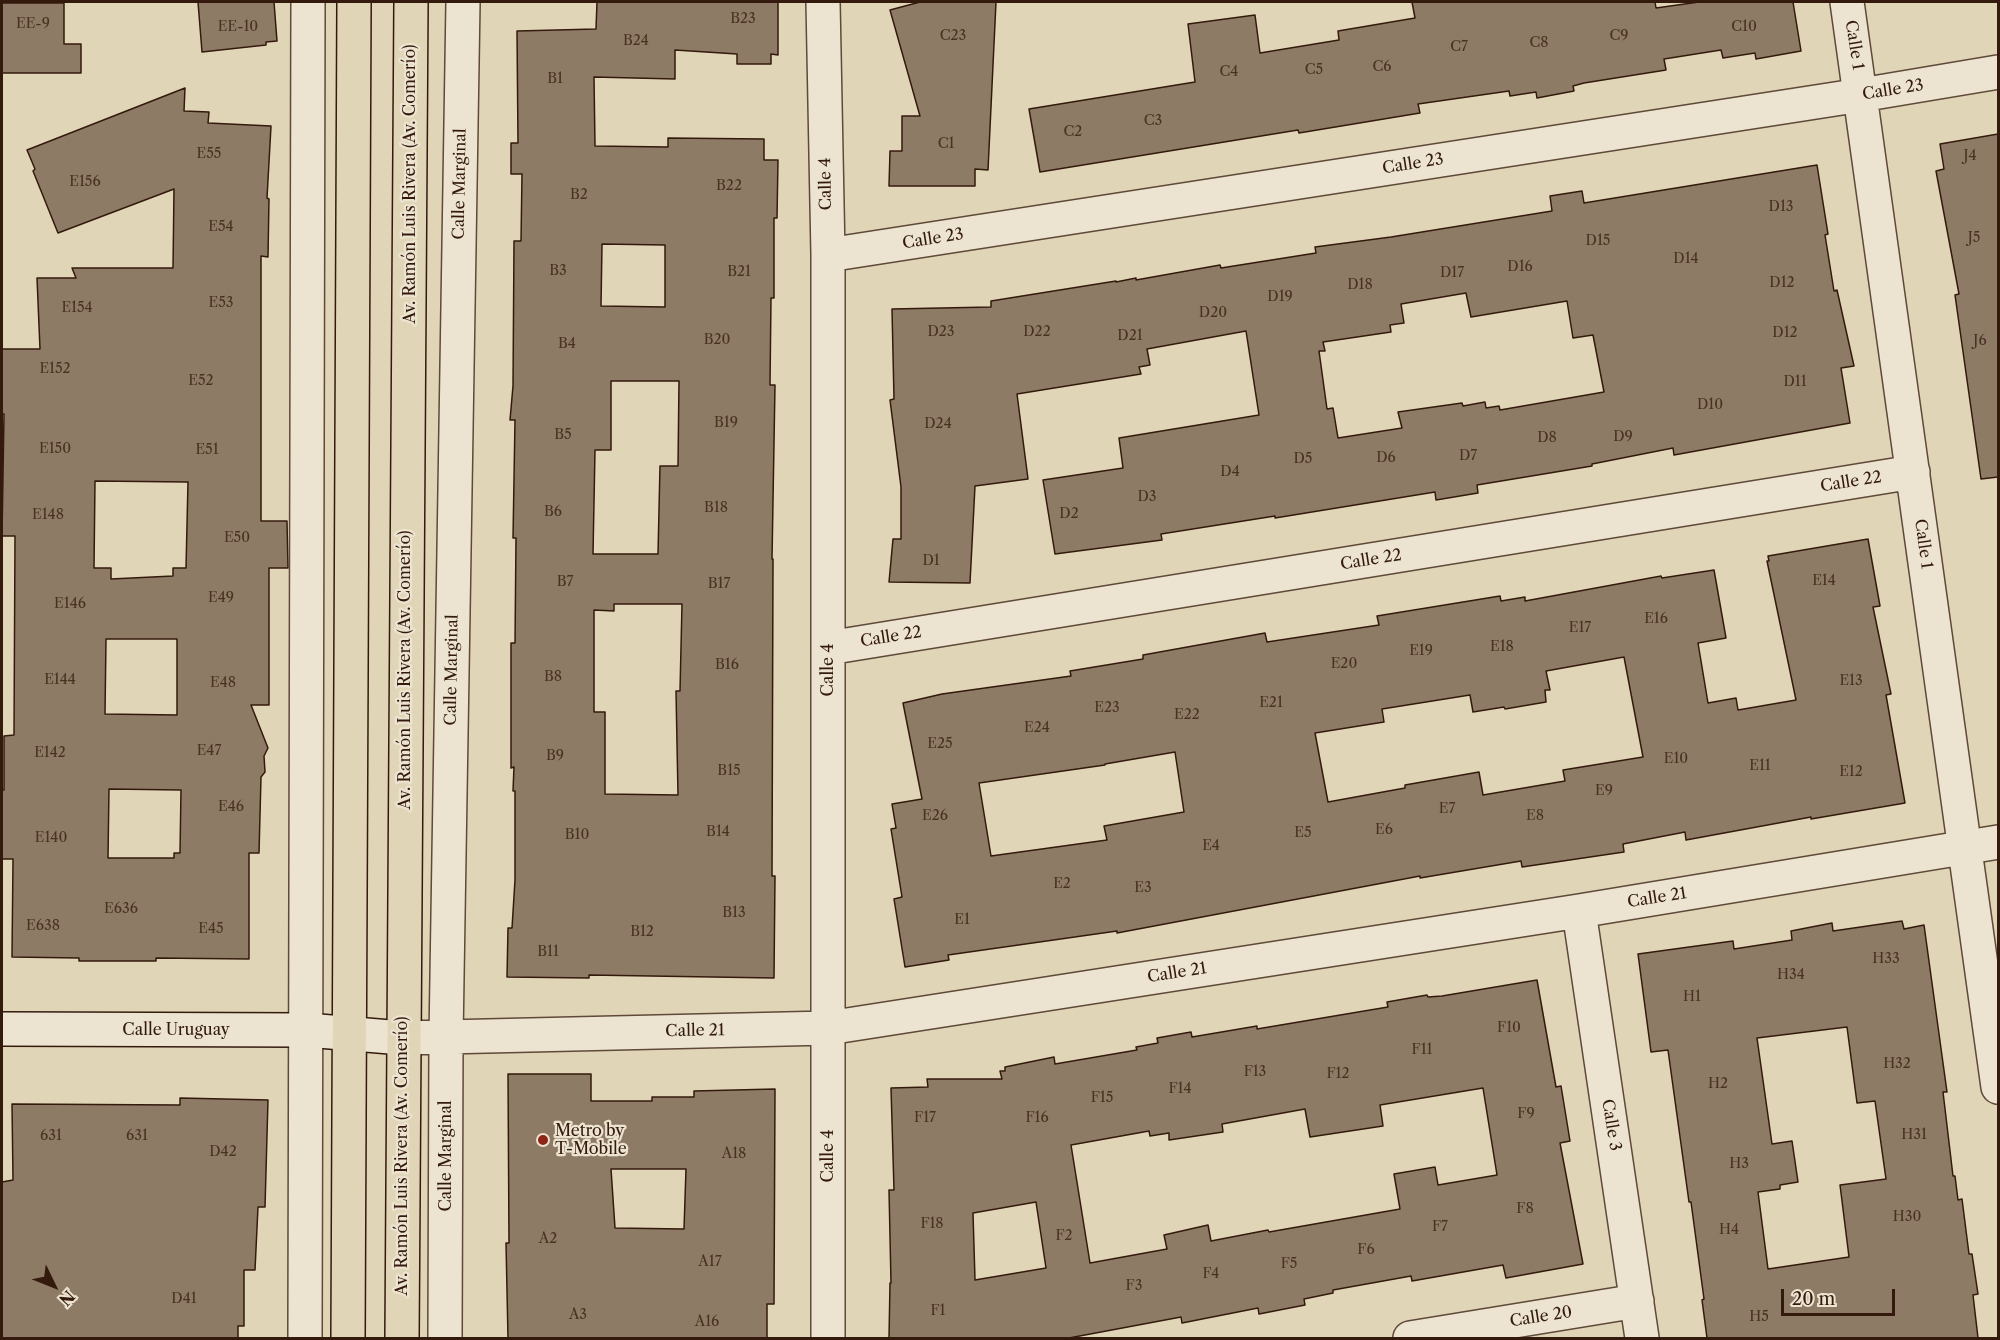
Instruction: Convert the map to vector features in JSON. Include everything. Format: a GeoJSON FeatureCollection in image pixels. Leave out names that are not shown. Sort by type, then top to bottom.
{"type":"FeatureCollection","features":[{"type":"Feature","properties":{"kind":"main road"},"geometry":{"type":"LineString","coordinates":[[348,1338],[354,2]]}},
{"type":"Feature","properties":{"kind":"main road","name":"Av. Ramón Luis Rivera (Av. Comerío)"},"geometry":{"type":"LineString","coordinates":[[402,1338],[402,1038],[411,2]]}},
{"type":"Feature","properties":{"kind":"street"},"geometry":{"type":"LineString","coordinates":[[304,1338],[307,1030],[308,2]]}},
{"type":"Feature","properties":{"kind":"street","name":"Calle Marginal"},"geometry":{"type":"LineString","coordinates":[[445,1338],[446,1037],[463,2]]}},
{"type":"Feature","properties":{"kind":"street","name":"Calle 4"},"geometry":{"type":"LineString","coordinates":[[823,2],[828,255],[828,1338]]}},
{"type":"Feature","properties":{"kind":"street","name":"Calle 1"},"geometry":{"type":"LineString","coordinates":[[1847,2],[1862,95],[1998,1087]]}},
{"type":"Feature","properties":{"kind":"street","name":"Calle 23"},"geometry":{"type":"LineString","coordinates":[[828,255],[1998,72]]}},
{"type":"Feature","properties":{"kind":"street","name":"Calle 22"},"geometry":{"type":"LineString","coordinates":[[828,648],[1913,472]]}},
{"type":"Feature","properties":{"kind":"street","name":"Calle 21"},"geometry":{"type":"LineString","coordinates":[[350,1034],[402,1038],[828,1028],[1998,842]]}},
{"type":"Feature","properties":{"kind":"street","name":"Calle 3"},"geometry":{"type":"LineString","coordinates":[[1579,910],[1642,1338]]}},
{"type":"Feature","properties":{"kind":"street","name":"Calle Uruguay"},"geometry":{"type":"LineString","coordinates":[[2,1029],[307,1030],[350,1034]]}},
{"type":"Feature","properties":{"kind":"street","name":"Calle 20"},"geometry":{"type":"LineString","coordinates":[[1410,1338],[1637,1301]]}},
{"type":"Feature","properties":{"kind":"building"},"geometry":{"type":"Polygon","coordinates":[[[198,2],[274,2],[277,41],[266,42],[266,45],[202,52],[198,2]]]}},
{"type":"Feature","properties":{"kind":"building"},"geometry":{"type":"Polygon","coordinates":[[[597,2],[778,2],[778,55],[771,54],[771,64],[737,64],[737,54],[675,50],[675,79],[594,77],[595,146],[668,147],[668,138],[764,139],[764,160],[778,160],[777,218],[774,218],[774,298],[771,298],[770,385],[775,385],[772,559],[774,978],[589,975],[589,978],[507,977],[508,928],[512,928],[515,880],[515,791],[513,791],[514,767],[511,768],[511,643],[515,643],[516,538],[513,538],[515,420],[510,420],[513,386],[514,241],[521,241],[522,174],[511,174],[511,143],[518,143],[517,31],[596,29],[597,2]],[[602,244],[601,306],[665,307],[665,245],[602,244]],[[611,381],[611,450],[595,450],[593,554],[658,554],[660,466],[678,466],[679,381],[611,381]],[[614,604],[614,611],[594,610],[594,712],[605,712],[605,794],[678,795],[676,691],[680,691],[682,604],[614,604]]]}},
{"type":"Feature","properties":{"kind":"building"},"geometry":{"type":"Polygon","coordinates":[[[920,2],[996,2],[988,170],[975,169],[975,186],[889,186],[890,151],[902,151],[902,116],[920,116],[890,10],[920,2]]]}},
{"type":"Feature","properties":{"kind":"building"},"geometry":{"type":"Polygon","coordinates":[[[1412,2],[1655,2],[1656,8],[1699,2],[1793,2],[1801,51],[1756,59],[1755,53],[1723,58],[1721,50],[1664,59],[1666,70],[1584,83],[1573,86],[1574,91],[1537,98],[1536,92],[1510,96],[1509,91],[1418,104],[1420,113],[1299,133],[1298,130],[1040,172],[1029,109],[1195,82],[1188,24],[1255,15],[1260,53],[1339,40],[1338,31],[1415,18],[1412,2]]]}},
{"type":"Feature","properties":{"kind":"building"},"geometry":{"type":"Polygon","coordinates":[[[2,3],[64,3],[64,44],[81,44],[81,73],[2,73],[2,3]]]}},
{"type":"Feature","properties":{"kind":"building"},"geometry":{"type":"Polygon","coordinates":[[[185,88],[184,111],[209,112],[208,123],[271,126],[267,198],[269,199],[268,257],[261,256],[261,521],[287,521],[288,568],[269,568],[269,705],[251,705],[268,748],[264,756],[265,772],[261,777],[259,853],[249,853],[249,959],[156,958],[156,961],[79,961],[79,958],[12,957],[13,859],[2,859],[2,790],[4,790],[4,736],[14,735],[15,536],[2,536],[4,414],[2,414],[2,349],[40,349],[37,278],[76,278],[72,268],[173,268],[174,189],[58,233],[27,150],[185,88]],[[95,481],[94,568],[111,568],[111,579],[173,576],[173,568],[186,568],[188,482],[95,481]],[[106,639],[105,714],[177,715],[177,639],[106,639]],[[109,789],[108,858],[174,858],[174,853],[180,853],[181,790],[109,789]]]}},
{"type":"Feature","properties":{"kind":"building"},"geometry":{"type":"Polygon","coordinates":[[[1998,134],[1998,477],[1981,479],[1955,295],[1959,294],[1936,171],[1944,169],[1940,144],[1998,134]]]}},
{"type":"Feature","properties":{"kind":"building"},"geometry":{"type":"Polygon","coordinates":[[[1817,165],[1834,291],[1837,290],[1854,366],[1841,368],[1850,423],[1674,455],[1673,448],[1592,464],[1592,466],[1477,485],[1478,493],[1436,500],[1435,492],[1161,534],[1162,540],[1055,554],[1043,480],[1123,468],[1119,438],[1259,415],[1246,331],[1147,349],[1150,365],[1139,367],[1141,374],[1017,394],[1028,479],[975,486],[970,583],[889,582],[893,539],[901,539],[901,487],[890,400],[894,399],[892,309],[991,307],[991,301],[1220,265],[1221,268],[1316,253],[1315,247],[1552,211],[1550,196],[1582,191],[1584,203],[1817,165]],[[1466,293],[1401,304],[1404,323],[1390,325],[1391,332],[1323,342],[1325,351],[1319,351],[1327,409],[1333,408],[1338,438],[1402,428],[1398,412],[1485,402],[1486,408],[1499,406],[1500,410],[1604,392],[1593,335],[1573,338],[1567,301],[1471,317],[1466,293]]]}},
{"type":"Feature","properties":{"kind":"building"},"geometry":{"type":"Polygon","coordinates":[[[1868,539],[1880,606],[1873,607],[1891,694],[1886,695],[1905,803],[1811,819],[1811,817],[1686,840],[1685,832],[1623,844],[1624,852],[1522,867],[1521,861],[1420,878],[1420,876],[1117,933],[1117,931],[948,955],[949,960],[905,967],[894,899],[902,897],[891,829],[896,828],[892,804],[922,799],[903,703],[942,694],[1071,676],[1070,671],[1143,659],[1143,655],[1265,633],[1267,642],[1379,625],[1377,616],[1500,596],[1501,601],[1525,597],[1525,601],[1661,576],[1662,578],[1714,570],[1726,638],[1698,643],[1708,703],[1736,698],[1738,710],[1796,700],[1767,561],[1769,561],[1768,556],[1868,539]],[[1624,657],[1546,671],[1550,690],[1545,690],[1546,702],[1473,712],[1470,695],[1382,709],[1384,722],[1315,733],[1328,802],[1479,772],[1483,795],[1565,781],[1563,770],[1643,757],[1624,657]],[[1175,752],[1105,765],[979,783],[991,856],[1107,840],[1104,826],[1184,812],[1175,752]]]}},
{"type":"Feature","properties":{"kind":"building"},"geometry":{"type":"Polygon","coordinates":[[[1902,921],[1904,929],[1924,925],[1947,1092],[1943,1092],[1953,1176],[1955,1176],[1958,1200],[1962,1199],[1969,1254],[1972,1254],[1978,1294],[1973,1295],[1978,1338],[1707,1338],[1691,1202],[1689,1202],[1668,1050],[1651,1052],[1638,954],[1733,941],[1734,949],[1792,940],[1791,931],[1832,923],[1833,931],[1902,921]],[[1847,1027],[1757,1038],[1772,1144],[1792,1141],[1798,1182],[1780,1185],[1780,1189],[1758,1192],[1768,1269],[1849,1257],[1840,1185],[1886,1179],[1875,1101],[1857,1103],[1847,1027]]]}},
{"type":"Feature","properties":{"kind":"building"},"geometry":{"type":"Polygon","coordinates":[[[1537,980],[1556,1087],[1561,1086],[1570,1141],[1560,1143],[1583,1264],[1506,1278],[1503,1265],[1412,1281],[1411,1276],[1333,1290],[1333,1293],[1304,1299],[1305,1305],[1259,1314],[1258,1308],[1182,1323],[1181,1317],[1069,1338],[889,1338],[891,1283],[889,1190],[894,1190],[891,1088],[928,1087],[927,1079],[1002,1079],[1000,1071],[1005,1071],[1005,1067],[1054,1057],[1055,1064],[1137,1050],[1136,1047],[1158,1043],[1157,1038],[1191,1032],[1192,1037],[1257,1026],[1257,1029],[1388,1007],[1387,1002],[1427,995],[1428,997],[1537,980]],[[1483,1088],[1380,1105],[1383,1126],[1310,1137],[1305,1109],[1222,1124],[1223,1132],[1169,1140],[1169,1133],[1150,1136],[1149,1131],[1071,1145],[1090,1263],[1167,1249],[1164,1235],[1208,1225],[1211,1241],[1400,1209],[1394,1174],[1435,1167],[1438,1185],[1497,1175],[1483,1088]],[[1036,1202],[973,1213],[975,1280],[1046,1268],[1036,1202]]]}},
{"type":"Feature","properties":{"kind":"building"},"geometry":{"type":"Polygon","coordinates":[[[508,1074],[591,1074],[591,1101],[652,1101],[652,1097],[694,1097],[694,1091],[775,1089],[774,1304],[767,1304],[767,1338],[508,1338],[506,1243],[509,1243],[508,1074]],[[611,1169],[615,1228],[684,1229],[686,1169],[611,1169]]]}},
{"type":"Feature","properties":{"kind":"building"},"geometry":{"type":"Polygon","coordinates":[[[180,1098],[268,1100],[265,1207],[258,1207],[255,1270],[244,1270],[244,1326],[238,1326],[238,1338],[2,1338],[2,1182],[13,1180],[12,1104],[180,1105],[180,1098]]]}},
{"type":"Feature","properties":{"kind":"place","name":"Metro by T-Mobile"},"geometry":{"type":"Point","coordinates":[543,1140]}}]}
